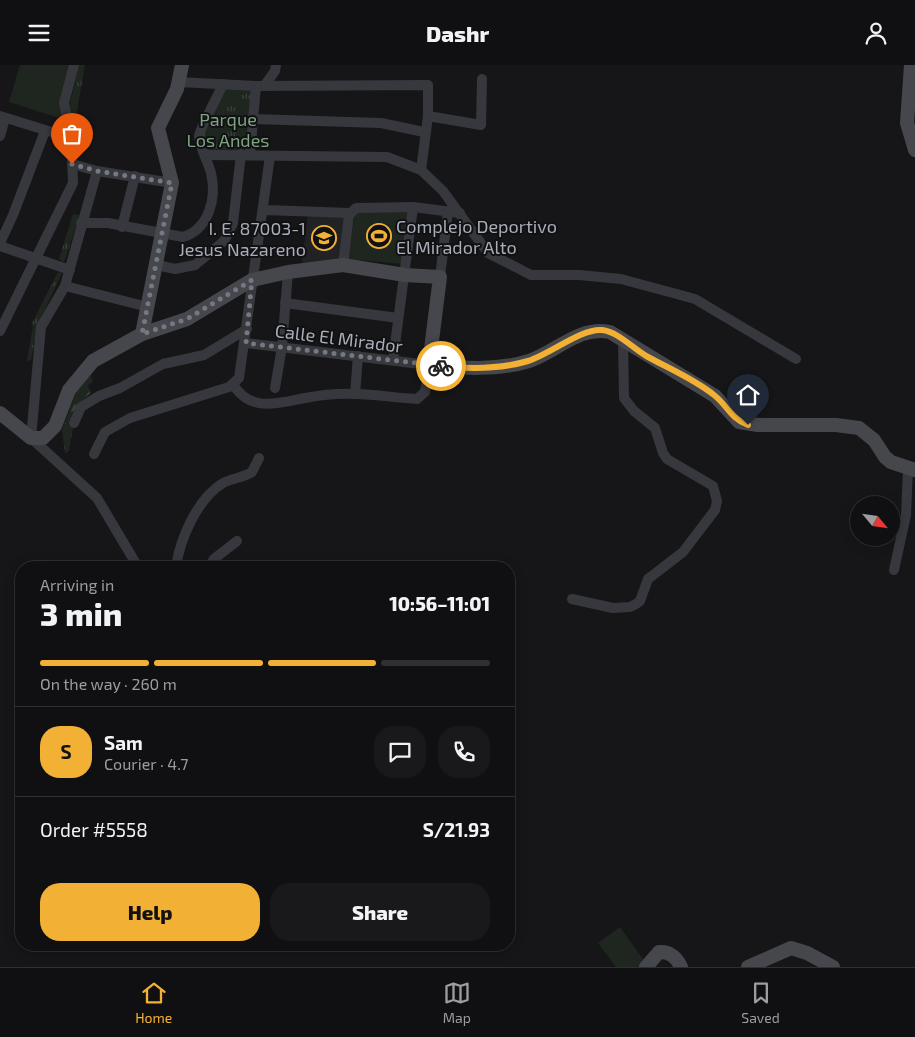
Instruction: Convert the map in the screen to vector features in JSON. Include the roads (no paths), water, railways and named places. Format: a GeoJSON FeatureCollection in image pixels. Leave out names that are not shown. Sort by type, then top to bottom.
{"type":"FeatureCollection","features":[{"type":"Feature","properties":{"kind":"main road"},"geometry":{"type":"LineString","coordinates":[[142,334],[172,183],[158,128],[179,82],[182,65]]}},
{"type":"Feature","properties":{"kind":"main road"},"geometry":{"type":"LineString","coordinates":[[911,65],[907,117],[909,132],[915,150]]}},
{"type":"Feature","properties":{"kind":"main road"},"geometry":{"type":"LineString","coordinates":[[0,413],[31,439],[44,439],[55,426],[69,390],[93,361],[142,334],[187,319],[252,280],[288,272],[343,265],[405,275],[440,277],[429,365],[470,369],[528,361],[560,347],[586,332],[600,330],[610,332],[715,396],[739,422],[758,425],[836,425],[859,429],[874,440],[885,457],[912,469]]}},
{"type":"Feature","properties":{"kind":"main road"},"geometry":{"type":"LineString","coordinates":[[748,967],[791,948],[806,953],[833,967]]}},
{"type":"Feature","properties":{"kind":"main road"},"geometry":{"type":"LineString","coordinates":[[646,967],[659,952],[662,952],[672,955],[681,967]]}},
{"type":"Feature","properties":{"kind":"street"},"geometry":{"type":"LineString","coordinates":[[0,331],[73,183],[71,138],[64,103],[74,65]]}},
{"type":"Feature","properties":{"kind":"street"},"geometry":{"type":"LineString","coordinates":[[157,265],[174,269],[195,265],[224,241],[233,223],[260,85],[276,71],[276,65]]}},
{"type":"Feature","properties":{"kind":"street"},"geometry":{"type":"LineString","coordinates":[[428,116],[481,125],[482,79]]}},
{"type":"Feature","properties":{"kind":"street"},"geometry":{"type":"LineString","coordinates":[[179,82],[260,85],[428,85],[428,116],[420,170]]}},
{"type":"Feature","properties":{"kind":"street"},"geometry":{"type":"LineString","coordinates":[[81,223],[108,223],[163,235],[183,237],[194,233],[203,225],[211,205],[213,187],[199,136],[222,83]]}},
{"type":"Feature","properties":{"kind":"street"},"geometry":{"type":"LineString","coordinates":[[0,136],[3,117],[71,138]]}},
{"type":"Feature","properties":{"kind":"street"},"geometry":{"type":"LineString","coordinates":[[253,119],[381,123],[424,133]]}},
{"type":"Feature","properties":{"kind":"street"},"geometry":{"type":"LineString","coordinates":[[45,131],[0,244],[70,270]]}},
{"type":"Feature","properties":{"kind":"street"},"geometry":{"type":"LineString","coordinates":[[205,155],[388,157],[420,170],[443,191],[488,253],[531,275],[579,275],[621,279],[695,299],[796,359]]}},
{"type":"Feature","properties":{"kind":"street"},"geometry":{"type":"LineString","coordinates":[[94,454],[105,433],[130,418],[229,387],[239,378],[246,343],[252,280],[264,210],[270,156]]}},
{"type":"Feature","properties":{"kind":"street"},"geometry":{"type":"LineString","coordinates":[[72,164],[97,171],[172,183]]}},
{"type":"Feature","properties":{"kind":"street"},"geometry":{"type":"LineString","coordinates":[[97,171],[65,286],[41,327],[31,439],[97,497],[134,561]]}},
{"type":"Feature","properties":{"kind":"street"},"geometry":{"type":"LineString","coordinates":[[122,227],[135,177]]}},
{"type":"Feature","properties":{"kind":"street"},"geometry":{"type":"LineString","coordinates":[[264,210],[350,213],[356,208],[413,207],[460,213]]}},
{"type":"Feature","properties":{"kind":"street"},"geometry":{"type":"LineString","coordinates":[[393,360],[413,207]]}},
{"type":"Feature","properties":{"kind":"street"},"geometry":{"type":"LineString","coordinates":[[440,277],[448,211]]}},
{"type":"Feature","properties":{"kind":"street"},"geometry":{"type":"LineString","coordinates":[[343,265],[350,213]]}},
{"type":"Feature","properties":{"kind":"street"},"geometry":{"type":"LineString","coordinates":[[275,388],[282,347],[288,272]]}},
{"type":"Feature","properties":{"kind":"street"},"geometry":{"type":"LineString","coordinates":[[65,286],[148,307]]}},
{"type":"Feature","properties":{"kind":"street"},"geometry":{"type":"LineString","coordinates":[[285,303],[398,317]]}},
{"type":"Feature","properties":{"kind":"street"},"geometry":{"type":"LineString","coordinates":[[74,423],[81,407],[99,396],[120,388],[163,364],[204,355],[247,329]]}},
{"type":"Feature","properties":{"kind":"street"},"geometry":{"type":"LineString","coordinates":[[572,599],[613,608],[630,607],[636,604],[642,596],[648,579],[683,552],[715,510],[718,501],[713,486],[667,459],[663,453],[655,428],[627,404],[623,390],[623,340]]}},
{"type":"Feature","properties":{"kind":"street","name":"Calle El Mirador"},"geometry":{"type":"LineString","coordinates":[[246,343],[429,365]]}},
{"type":"Feature","properties":{"kind":"street"},"geometry":{"type":"LineString","coordinates":[[355,394],[358,356]]}},
{"type":"Feature","properties":{"kind":"street"},"geometry":{"type":"LineString","coordinates":[[233,384],[242,396],[254,402],[274,405],[304,398],[355,394],[417,399],[422,397],[429,365]]}},
{"type":"Feature","properties":{"kind":"street"},"geometry":{"type":"LineString","coordinates":[[178,561],[187,534],[204,501],[222,483],[252,472],[259,458]]}},
{"type":"Feature","properties":{"kind":"street"},"geometry":{"type":"LineString","coordinates":[[894,570],[906,515],[912,469]]}},
{"type":"Feature","properties":{"kind":"street"},"geometry":{"type":"LineString","coordinates":[[213,561],[237,541]]}},
{"type":"Feature","properties":{"kind":"place","name":"Complejo Deportivo El Mirador Alto"},"geometry":{"type":"Point","coordinates":[379,236]}},
{"type":"Feature","properties":{"kind":"place","name":"I. E. 87003-1 Jesus Nazareno"},"geometry":{"type":"Point","coordinates":[324,238]}},
{"type":"Feature","properties":{"kind":"park label","name":"Parque Los Andes"},"geometry":{"type":"Point","coordinates":[228,130]}}]}
